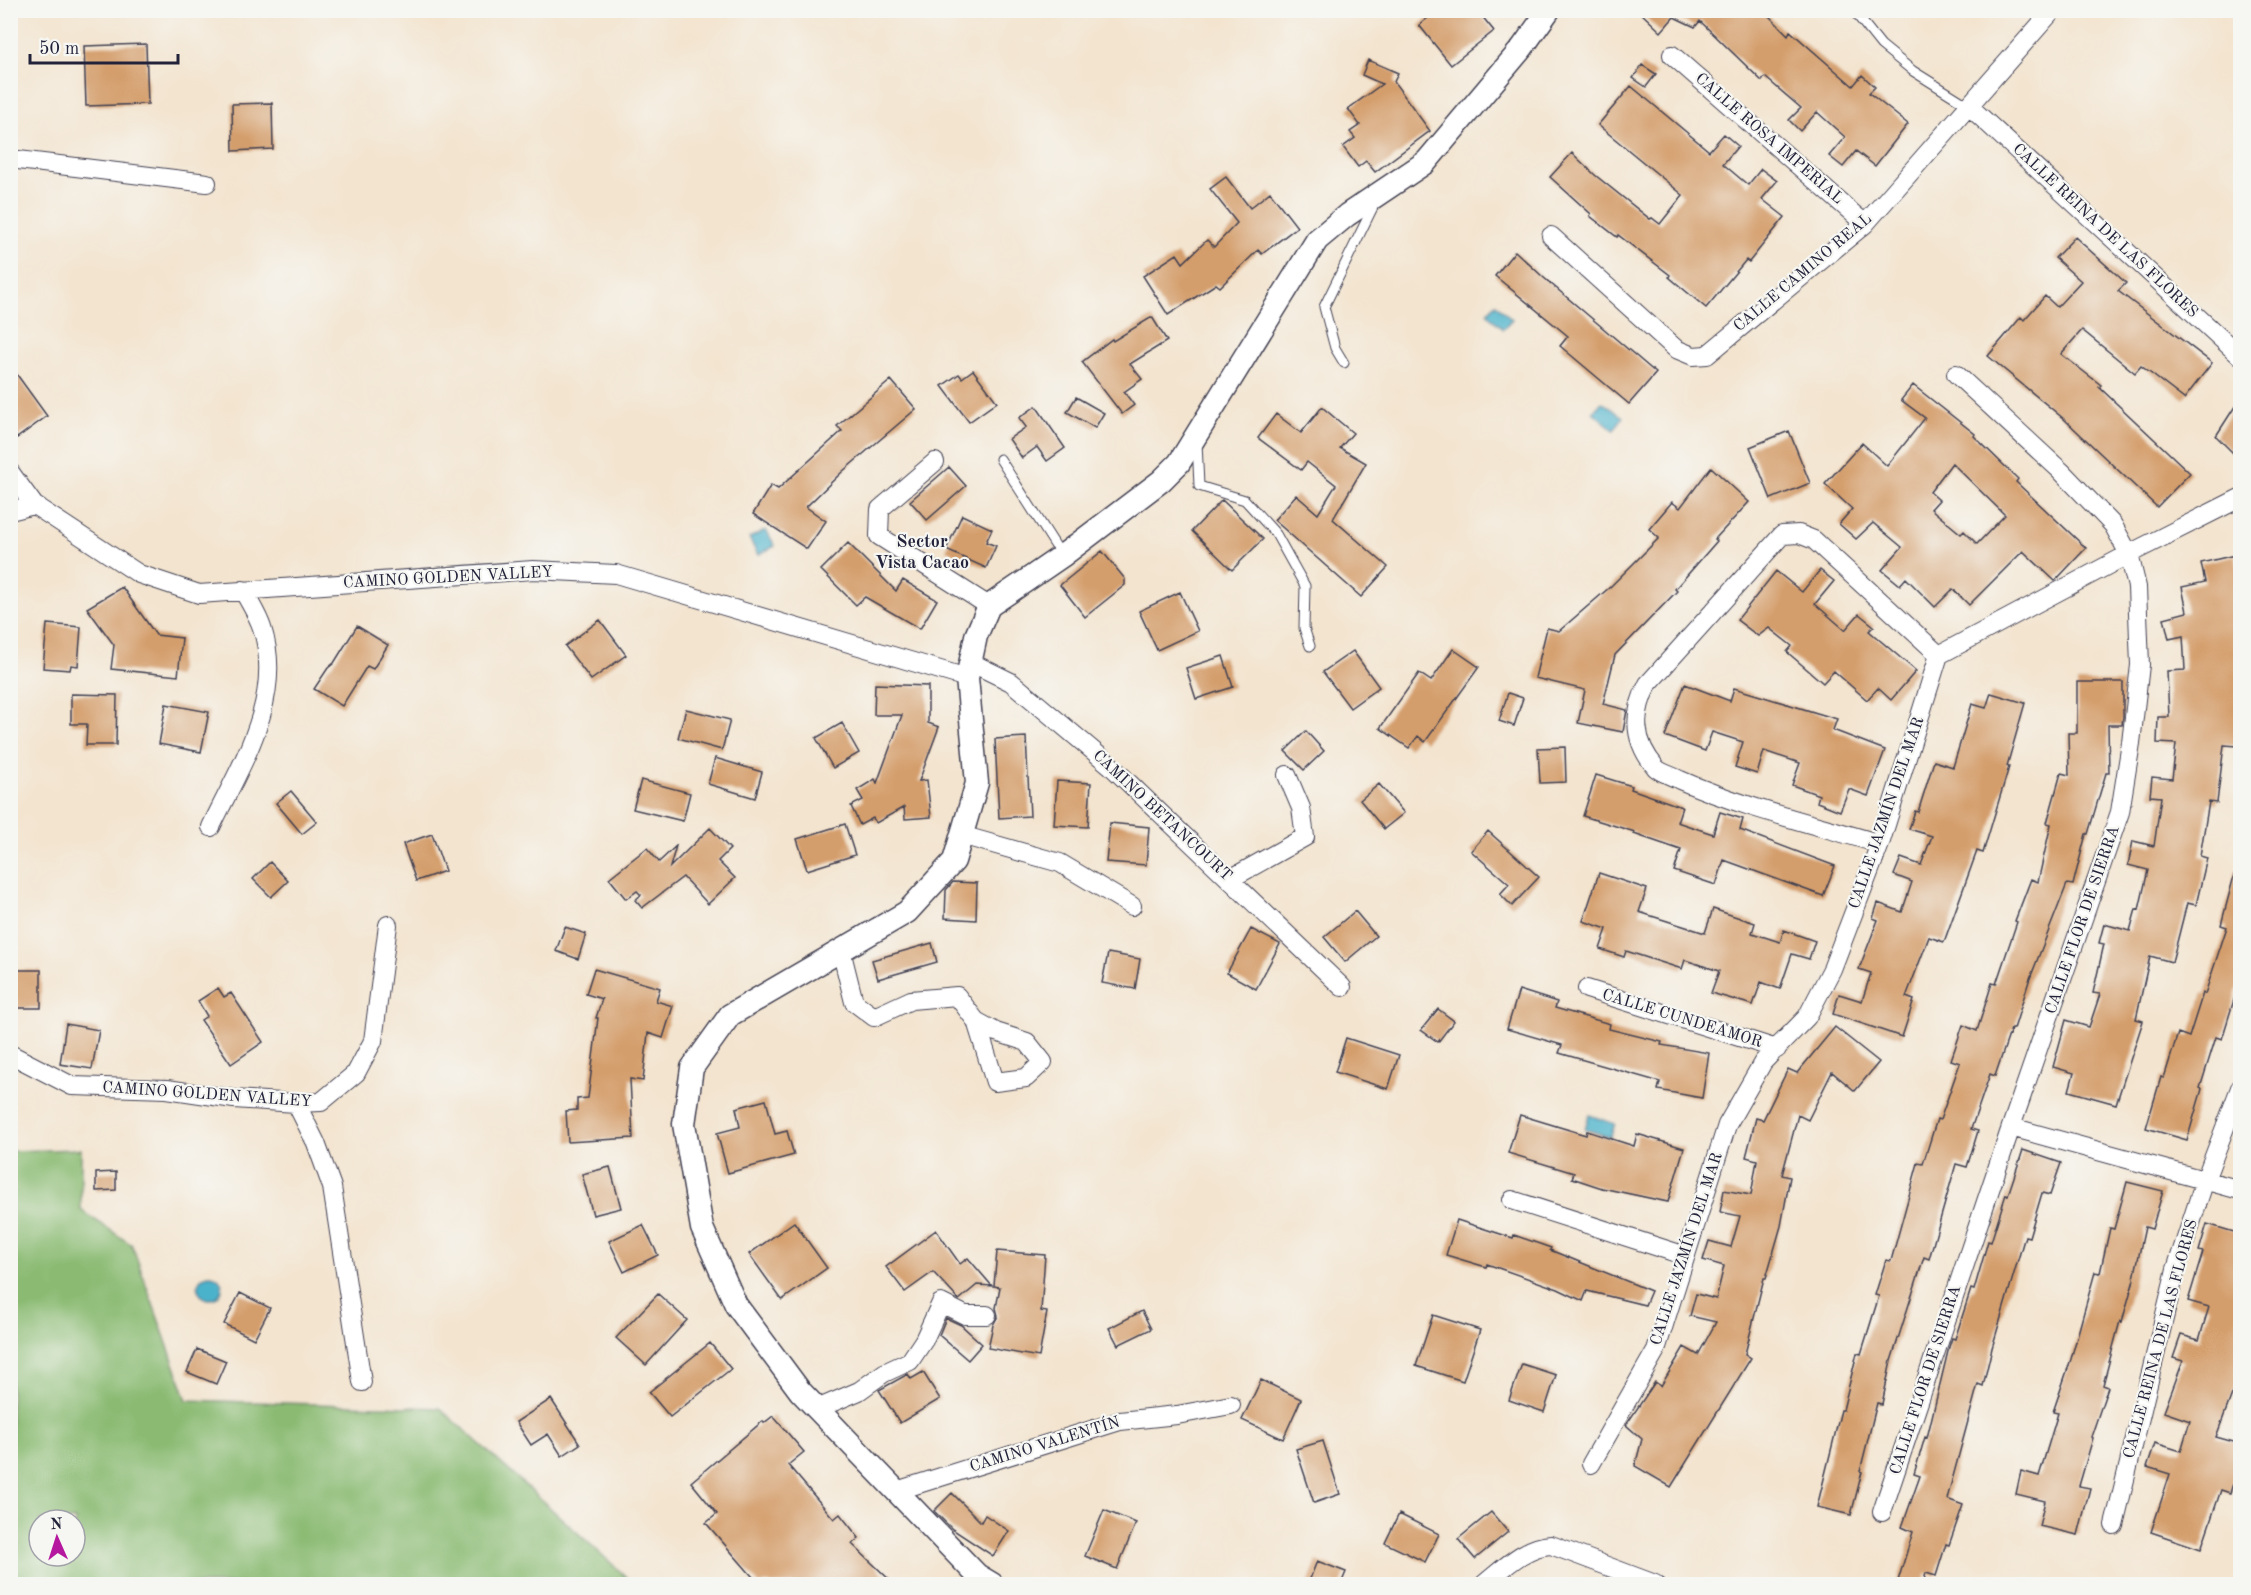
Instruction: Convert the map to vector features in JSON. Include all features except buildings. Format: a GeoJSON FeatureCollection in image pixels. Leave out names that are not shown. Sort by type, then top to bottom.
{"type":"FeatureCollection","features":[{"type":"Feature","properties":{"kind":"street"},"geometry":{"type":"LineString","coordinates":[[979,1581],[897,1491],[800,1391],[736,1305],[702,1228],[684,1124],[692,1068],[730,1015],[907,912],[954,861],[977,783],[969,670],[975,636],[989,606],[1062,556],[1161,481],[1179,462],[1317,240],[1347,215],[1426,162],[1522,48],[1549,10]]}},
{"type":"Feature","properties":{"kind":"street","name":"CALLE CAMINO REAL"},"geometry":{"type":"LineString","coordinates":[[1551,236],[1676,349],[1693,356],[1707,355],[1865,224],[2053,10]]}},
{"type":"Feature","properties":{"kind":"street","name":"CALLE ROSA IMPERIAL"},"geometry":{"type":"LineString","coordinates":[[1672,56],[1865,224]]}},
{"type":"Feature","properties":{"kind":"street","name":"CALLE REINA DE LAS FLORES"},"geometry":{"type":"LineString","coordinates":[[1969,106],[2241,356]]}},
{"type":"Feature","properties":{"kind":"street"},"geometry":{"type":"LineString","coordinates":[[10,159],[207,183]]}},
{"type":"Feature","properties":{"kind":"street","name":"CALLE FLOR DE SIERRA"},"geometry":{"type":"LineString","coordinates":[[1882,1512],[2120,812],[2140,665],[2137,587],[2129,554],[2113,525],[2061,471],[1956,374]]}},
{"type":"Feature","properties":{"kind":"street"},"geometry":{"type":"LineString","coordinates":[[935,462],[880,509],[879,536],[989,606]]}},
{"type":"Feature","properties":{"kind":"street"},"geometry":{"type":"LineString","coordinates":[[10,472],[34,505],[10,511]]}},
{"type":"Feature","properties":{"kind":"street"},"geometry":{"type":"LineString","coordinates":[[1880,844],[1709,792],[1657,770],[1642,746],[1636,727],[1638,702],[1648,684],[1782,535],[1799,534],[1814,540],[1939,655],[2129,554],[2241,498]]}},
{"type":"Feature","properties":{"kind":"street","name":"CAMINO GOLDEN VALLEY"},"geometry":{"type":"LineString","coordinates":[[34,505],[139,574],[199,594],[533,570],[616,574],[969,670]]}},
{"type":"Feature","properties":{"kind":"street"},"geometry":{"type":"LineString","coordinates":[[210,828],[250,745],[267,699],[268,659],[262,627],[243,590]]}},
{"type":"Feature","properties":{"kind":"street","name":"CALLE JAZMÍN DEL MAR"},"geometry":{"type":"LineString","coordinates":[[1591,1464],[1656,1350],[1727,1125],[1763,1062],[1806,1017],[1832,969],[1880,844],[1939,655]]}},
{"type":"Feature","properties":{"kind":"street","name":"CAMINO BETANCOURT"},"geometry":{"type":"LineString","coordinates":[[969,670],[1011,682],[1110,765],[1342,987]]}},
{"type":"Feature","properties":{"kind":"street"},"geometry":{"type":"LineString","coordinates":[[1230,879],[1305,837],[1301,808],[1287,775]]}},
{"type":"Feature","properties":{"kind":"street"},"geometry":{"type":"LineString","coordinates":[[961,835],[1060,863],[1132,906]]}},
{"type":"Feature","properties":{"kind":"street","name":"CAMINO GOLDEN VALLEY"},"geometry":{"type":"LineString","coordinates":[[10,1054],[72,1086],[166,1089],[234,1099],[296,1103],[321,1102],[356,1073],[373,1041],[388,925]]}},
{"type":"Feature","properties":{"kind":"street"},"geometry":{"type":"LineString","coordinates":[[841,950],[855,1002],[874,1017],[911,1000],[957,996],[976,1021]]}},
{"type":"Feature","properties":{"kind":"street","name":"CALLE CUNDEAMOR"},"geometry":{"type":"LineString","coordinates":[[1587,989],[1777,1049]]}},
{"type":"Feature","properties":{"kind":"street","name":"CALLE REINA DE LAS FLORES"},"geometry":{"type":"LineString","coordinates":[[2114,1525],[2176,1269],[2205,1179],[2241,1088]]}},
{"type":"Feature","properties":{"kind":"street"},"geometry":{"type":"LineString","coordinates":[[296,1103],[316,1143],[332,1187],[362,1382]]}},
{"type":"Feature","properties":{"kind":"street"},"geometry":{"type":"LineString","coordinates":[[2011,1127],[2241,1190]]}},
{"type":"Feature","properties":{"kind":"street"},"geometry":{"type":"LineString","coordinates":[[1512,1200],[1686,1256]]}},
{"type":"Feature","properties":{"kind":"street"},"geometry":{"type":"LineString","coordinates":[[817,1409],[859,1391],[909,1361],[924,1340],[940,1303],[965,1315],[987,1315]]}},
{"type":"Feature","properties":{"kind":"street","name":"CAMINO VALENTÍN"},"geometry":{"type":"LineString","coordinates":[[897,1491],[1120,1421],[1231,1406]]}},
{"type":"Feature","properties":{"kind":"street"},"geometry":{"type":"LineString","coordinates":[[1484,1584],[1523,1554],[1541,1545],[1551,1545],[1655,1584]]}},
{"type":"Feature","properties":{"kind":"lane"},"geometry":{"type":"LineString","coordinates":[[1853,10],[1881,45],[1913,72],[1969,106]]}},
{"type":"Feature","properties":{"kind":"lane"},"geometry":{"type":"LineString","coordinates":[[1344,363],[1335,348],[1324,307],[1380,193]]}},
{"type":"Feature","properties":{"kind":"lane"},"geometry":{"type":"LineString","coordinates":[[1197,434],[1199,486],[1245,500],[1276,534],[1305,586],[1304,628],[1310,646]]}},
{"type":"Feature","properties":{"kind":"lane"},"geometry":{"type":"LineString","coordinates":[[1000,459],[1062,556]]}},
{"type":"Feature","properties":{"kind":"green space"},"geometry":{"type":"Polygon","coordinates":[[[81,1149],[81,1210],[132,1245],[187,1400],[440,1408],[634,1584],[11,1584],[11,1151],[81,1149]]]}},
{"type":"Feature","properties":{"kind":"water"},"geometry":{"type":"Polygon","coordinates":[[[1496,304],[1512,320],[1503,329],[1487,313],[1496,304]]]}},
{"type":"Feature","properties":{"kind":"water"},"geometry":{"type":"Polygon","coordinates":[[[1602,402],[1623,417],[1614,430],[1593,412],[1602,402]]]}},
{"type":"Feature","properties":{"kind":"water"},"geometry":{"type":"Polygon","coordinates":[[[766,530],[775,546],[758,555],[749,538],[766,530]]]}},
{"type":"Feature","properties":{"kind":"water"},"geometry":{"type":"Polygon","coordinates":[[[1589,1115],[1615,1124],[1610,1137],[1585,1129],[1589,1115]]]}},
{"type":"Feature","properties":{"kind":"water"},"geometry":{"type":"Polygon","coordinates":[[[210,1275],[218,1279],[222,1287],[218,1295],[210,1299],[202,1295],[198,1287],[202,1279],[210,1275]]]}},
{"type":"Feature","properties":{"kind":"district","name":"Sector Vista Cacao"},"geometry":{"type":"Point","coordinates":[922,552]}}]}
